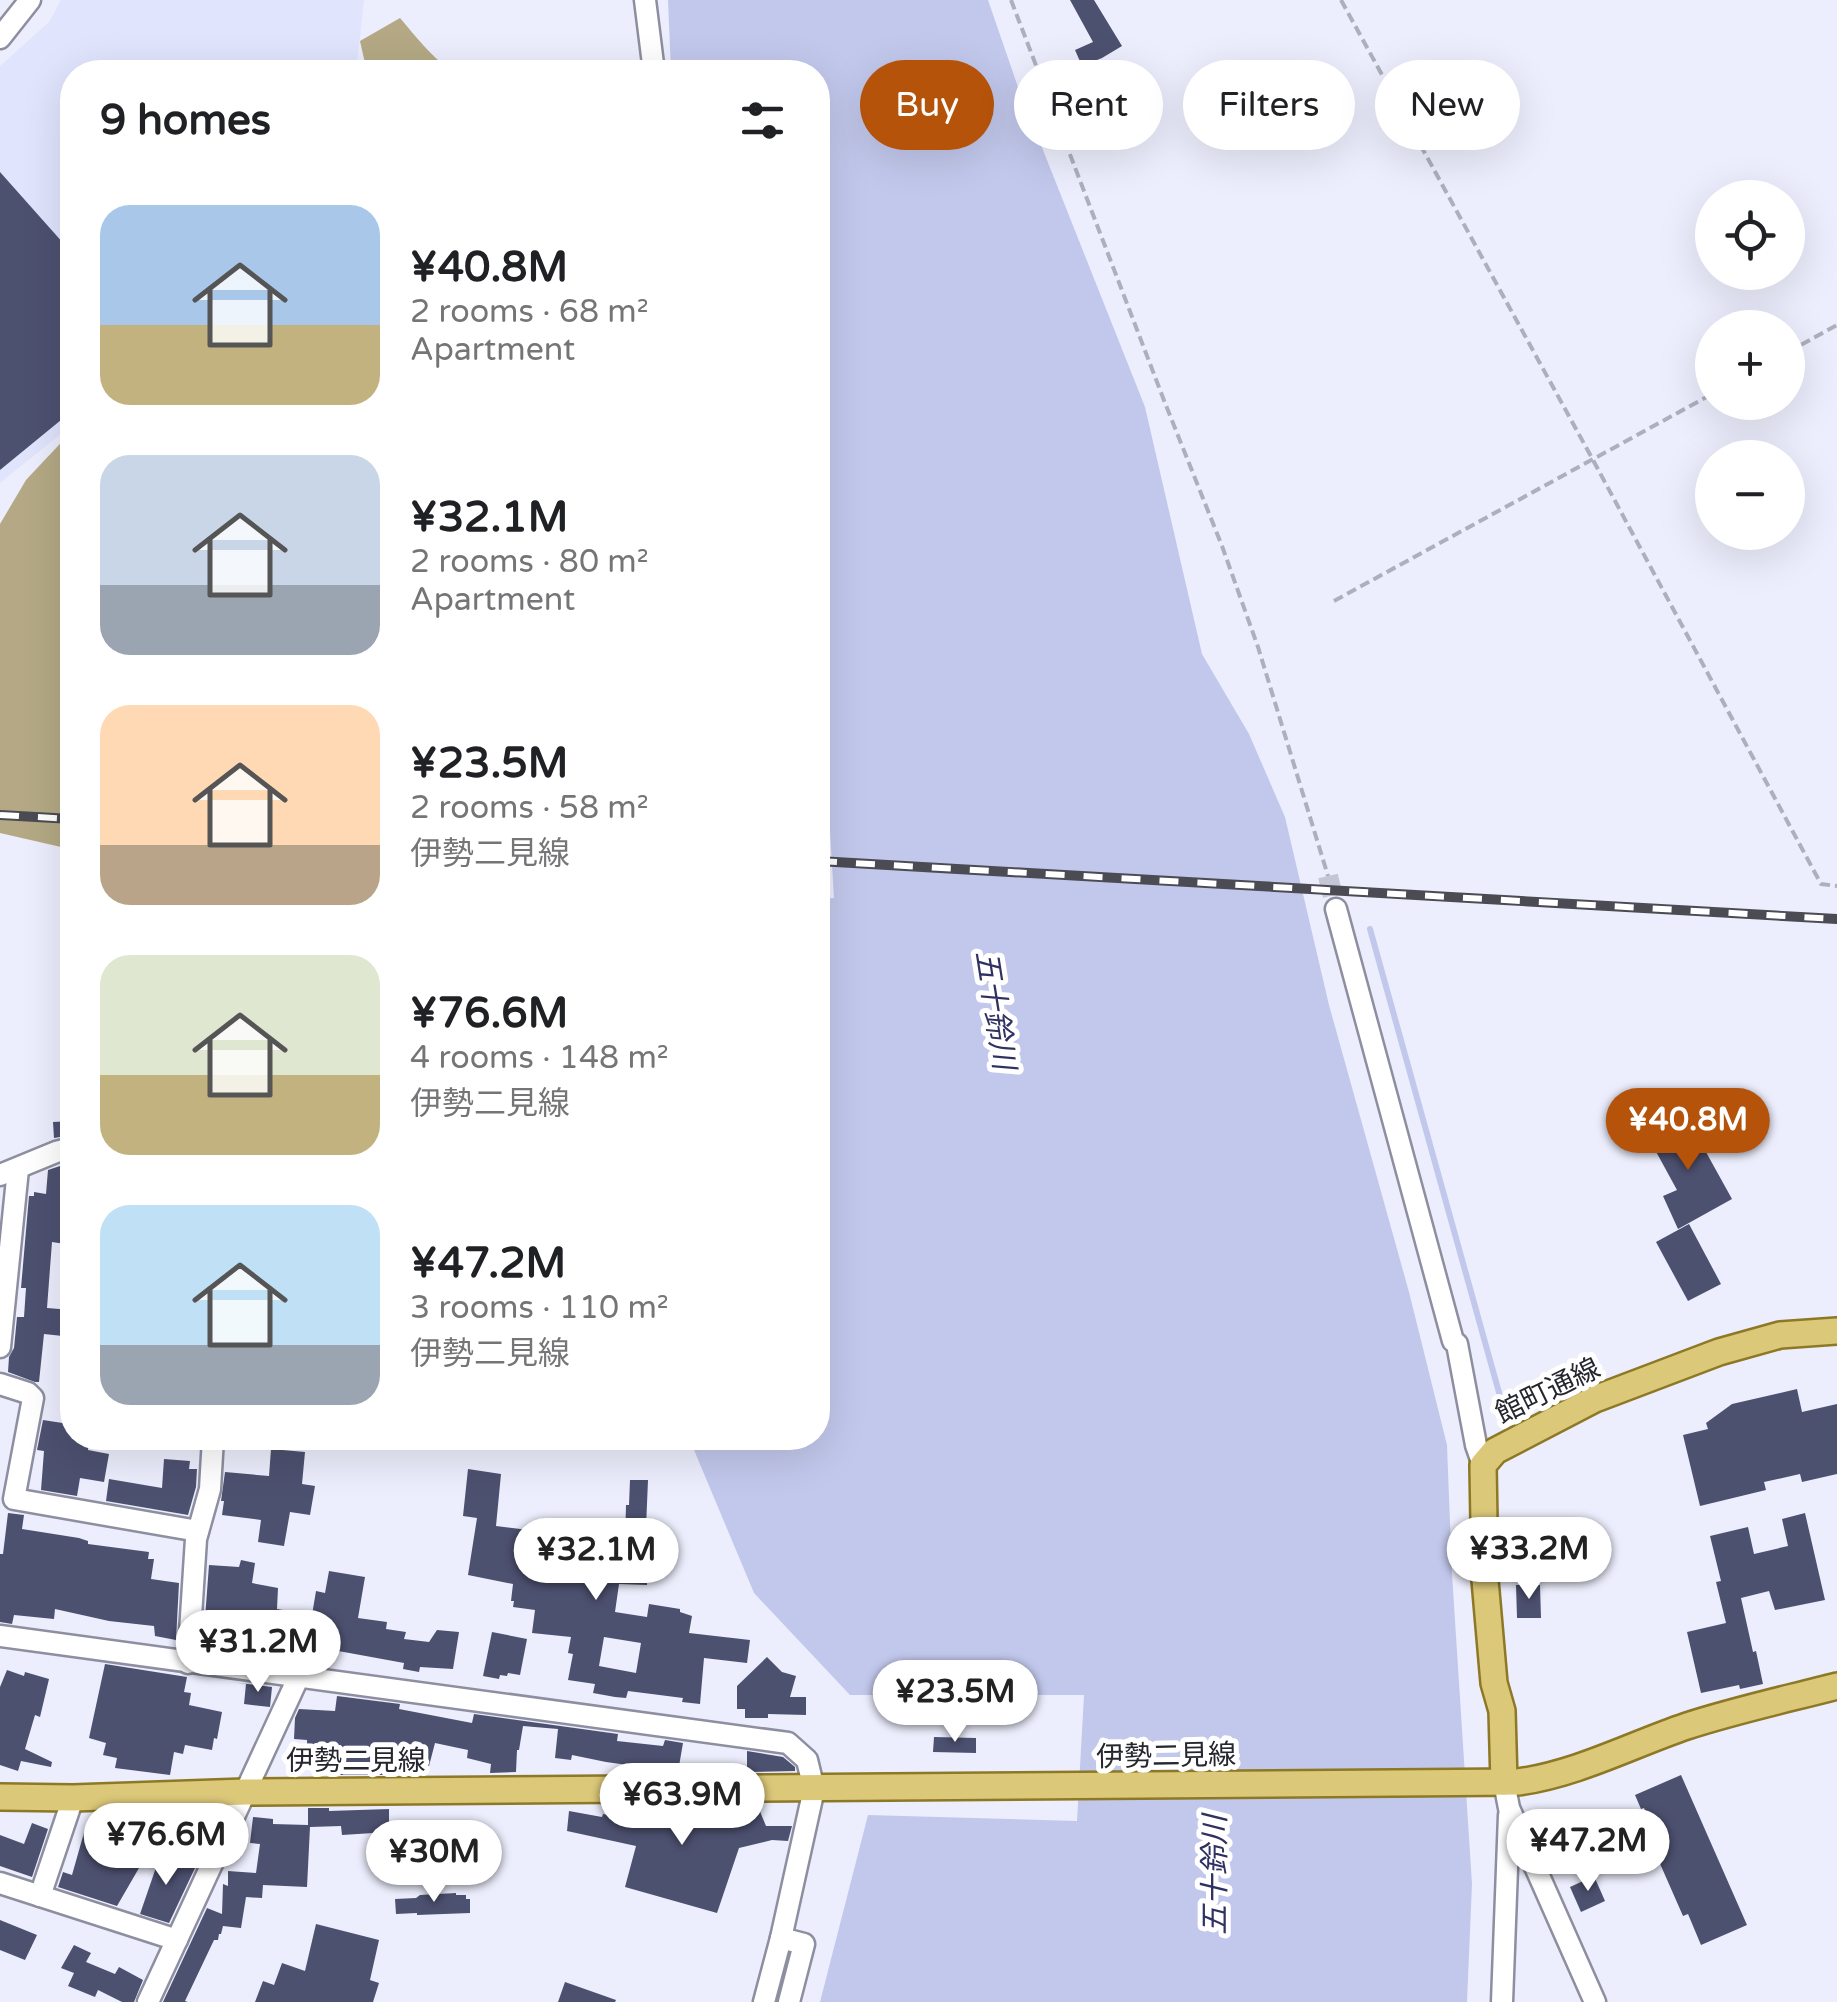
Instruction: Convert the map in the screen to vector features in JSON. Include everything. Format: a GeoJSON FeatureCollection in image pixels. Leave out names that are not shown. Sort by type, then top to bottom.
{"type":"FeatureCollection","features":[{"type":"Feature","properties":{"kind":"main road","name":"館町通線"},"geometry":{"type":"LineString","coordinates":[[1497,1791],[1502,1712],[1494,1683],[1485,1580],[1483,1465],[1495,1451],[1595,1398],[1720,1352],[1780,1336],[1837,1332]]}},
{"type":"Feature","properties":{"kind":"main road","name":"伊勢二見線"},"geometry":{"type":"LineString","coordinates":[[0,1798],[244,1792],[1044,1787],[1497,1791],[1689,1726],[1837,1686]]}},
{"type":"Feature","properties":{"kind":"street"},"geometry":{"type":"LineString","coordinates":[[0,38],[30,0]]}},
{"type":"Feature","properties":{"kind":"street"},"geometry":{"type":"LineString","coordinates":[[645,0],[652,60]]}},
{"type":"Feature","properties":{"kind":"street"},"geometry":{"type":"LineString","coordinates":[[1336,909],[1452,1341],[1457,1344],[1483,1465]]}},
{"type":"Feature","properties":{"kind":"street"},"geometry":{"type":"LineString","coordinates":[[0,1346],[9,1172],[60,1151]]}},
{"type":"Feature","properties":{"kind":"street"},"geometry":{"type":"LineString","coordinates":[[0,1384],[33,1398],[14,1499],[198,1531]]}},
{"type":"Feature","properties":{"kind":"street"},"geometry":{"type":"LineString","coordinates":[[188,1663],[198,1531],[210,1489],[212,1450]]}},
{"type":"Feature","properties":{"kind":"street"},"geometry":{"type":"LineString","coordinates":[[0,1636],[788,1743],[807,1760],[814,1789],[764,2002]]}},
{"type":"Feature","properties":{"kind":"street"},"geometry":{"type":"LineString","coordinates":[[148,2002],[299,1676]]}},
{"type":"Feature","properties":{"kind":"street"},"geometry":{"type":"LineString","coordinates":[[1497,1791],[1502,2002]]}},
{"type":"Feature","properties":{"kind":"street"},"geometry":{"type":"LineString","coordinates":[[1497,1791],[1595,2002]]}},
{"type":"Feature","properties":{"kind":"street"},"geometry":{"type":"LineString","coordinates":[[40,1896],[73,1798]]}},
{"type":"Feature","properties":{"kind":"street"},"geometry":{"type":"LineString","coordinates":[[0,1883],[177,1940]]}},
{"type":"Feature","properties":{"kind":"street"},"geometry":{"type":"LineString","coordinates":[[780,1938],[804,1944],[789,2002]]}},
{"type":"Feature","properties":{"kind":"path"},"geometry":{"type":"LineString","coordinates":[[1011,0],[1222,546],[1258,648],[1328,876]]}},
{"type":"Feature","properties":{"kind":"path"},"geometry":{"type":"LineString","coordinates":[[1341,0],[1820,884],[1837,886]]}},
{"type":"Feature","properties":{"kind":"path"},"geometry":{"type":"LineString","coordinates":[[1805,343],[1837,325]]}},
{"type":"Feature","properties":{"kind":"path"},"geometry":{"type":"LineString","coordinates":[[1334,600],[1695,403]]}},
{"type":"Feature","properties":{"kind":"shaded area"},"geometry":{"type":"Polygon","coordinates":[[[61,0],[364,0],[357,60],[60,60],[60,435],[0,483],[0,66],[49,22],[61,0]]]}},
{"type":"Feature","properties":{"kind":"shaded area"},"geometry":{"type":"Polygon","coordinates":[[[400,18],[439,60],[364,60],[360,41],[400,18]]]}},
{"type":"Feature","properties":{"kind":"shaded area"},"geometry":{"type":"Polygon","coordinates":[[[60,444],[60,847],[0,833],[0,524],[26,480],[60,444]]]}},
{"type":"Feature","properties":{"kind":"water","name":"五十鈴川"},"geometry":{"type":"Polygon","coordinates":[[[668,0],[988,0],[1014,75],[1014,150],[1043,150],[1145,407],[1202,654],[1249,734],[1285,817],[1329,1005],[1447,1445],[1472,1884],[1467,2002],[820,2002],[868,1815],[1077,1821],[1084,1695],[850,1695],[754,1593],[694,1450],[830,1450],[830,898],[834,898],[830,831],[830,60],[670,60],[668,0]]]}},
{"type":"Feature","properties":{"kind":"building"},"geometry":{"type":"Polygon","coordinates":[[[1070,0],[1094,0],[1122,46],[1097,60],[1079,60],[1075,50],[1093,42],[1070,0]]]}},
{"type":"Feature","properties":{"kind":"building"},"geometry":{"type":"Polygon","coordinates":[[[0,172],[60,240],[60,421],[0,470],[0,172]]]}},
{"type":"Feature","properties":{"kind":"building"},"geometry":{"type":"Polygon","coordinates":[[[1686,1116],[1732,1199],[1678,1229],[1663,1196],[1677,1190],[1648,1137],[1686,1116]]]}},
{"type":"Feature","properties":{"kind":"building"},"geometry":{"type":"Polygon","coordinates":[[[53,1122],[60,1122],[60,1137],[54,1138],[53,1122]]]}},
{"type":"Feature","properties":{"kind":"building"},"geometry":{"type":"Polygon","coordinates":[[[60,1166],[60,1243],[52,1242],[47,1308],[60,1309],[60,1336],[44,1334],[39,1382],[35,1382],[8,1372],[17,1317],[24,1317],[26,1288],[21,1288],[29,1196],[34,1196],[34,1192],[46,1194],[48,1170],[60,1166]]]}},
{"type":"Feature","properties":{"kind":"building"},"geometry":{"type":"Polygon","coordinates":[[[1689,1224],[1721,1284],[1688,1301],[1656,1242],[1689,1224]]]}},
{"type":"Feature","properties":{"kind":"building"},"geometry":{"type":"Polygon","coordinates":[[[1797,1389],[1802,1412],[1837,1404],[1837,1474],[1802,1482],[1800,1474],[1764,1482],[1766,1490],[1700,1506],[1683,1435],[1708,1429],[1706,1423],[1732,1404],[1797,1389]]]}},
{"type":"Feature","properties":{"kind":"building"},"geometry":{"type":"Polygon","coordinates":[[[43,1420],[60,1423],[60,1450],[109,1454],[104,1482],[80,1478],[77,1496],[41,1490],[44,1451],[37,1450],[43,1420]]]}},
{"type":"Feature","properties":{"kind":"building"},"geometry":{"type":"Polygon","coordinates":[[[271,1450],[305,1452],[302,1484],[315,1486],[310,1515],[290,1512],[284,1546],[258,1542],[261,1520],[222,1515],[225,1472],[269,1476],[271,1450]]]}},
{"type":"Feature","properties":{"kind":"building"},"geometry":{"type":"Polygon","coordinates":[[[164,1459],[190,1461],[189,1469],[197,1469],[188,1515],[106,1501],[109,1479],[162,1488],[164,1459]]]}},
{"type":"Feature","properties":{"kind":"building"},"geometry":{"type":"Polygon","coordinates":[[[468,1469],[501,1474],[496,1526],[554,1533],[552,1562],[565,1563],[564,1572],[600,1576],[604,1545],[619,1547],[619,1543],[625,1543],[630,1480],[648,1480],[647,1585],[619,1584],[615,1612],[647,1617],[649,1604],[680,1609],[692,1616],[689,1633],[750,1640],[747,1663],[704,1658],[700,1704],[628,1691],[626,1698],[593,1693],[595,1684],[568,1680],[573,1654],[568,1653],[571,1637],[532,1633],[535,1610],[513,1607],[513,1584],[468,1575],[477,1518],[463,1516],[468,1469]],[[604,1637],[599,1666],[636,1673],[641,1643],[604,1637]]]}},
{"type":"Feature","properties":{"kind":"building"},"geometry":{"type":"Polygon","coordinates":[[[8,1513],[24,1515],[22,1529],[149,1552],[148,1559],[154,1559],[151,1579],[179,1583],[176,1640],[155,1636],[154,1626],[55,1609],[54,1619],[14,1615],[12,1624],[0,1622],[0,1554],[8,1513]]]}},
{"type":"Feature","properties":{"kind":"building"},"geometry":{"type":"Polygon","coordinates":[[[1805,1513],[1825,1600],[1775,1610],[1769,1591],[1741,1598],[1763,1684],[1701,1693],[1687,1632],[1726,1623],[1710,1536],[1748,1527],[1754,1554],[1788,1546],[1782,1519],[1805,1513]]]}},
{"type":"Feature","properties":{"kind":"building"},"geometry":{"type":"Polygon","coordinates":[[[241,1560],[255,1563],[252,1583],[278,1588],[277,1609],[312,1615],[316,1591],[325,1593],[329,1571],[365,1577],[358,1618],[387,1622],[386,1629],[406,1632],[404,1639],[429,1642],[437,1630],[459,1632],[453,1669],[420,1667],[419,1672],[403,1669],[404,1663],[322,1648],[319,1660],[273,1646],[272,1652],[254,1650],[254,1657],[234,1654],[235,1649],[203,1645],[209,1565],[239,1567],[241,1560]]]}},
{"type":"Feature","properties":{"kind":"building"},"geometry":{"type":"Polygon","coordinates":[[[1516,1585],[1540,1585],[1541,1618],[1517,1618],[1516,1585]]]}},
{"type":"Feature","properties":{"kind":"building"},"geometry":{"type":"Polygon","coordinates":[[[492,1632],[527,1639],[520,1675],[508,1673],[499,1679],[483,1676],[492,1632]]]}},
{"type":"Feature","properties":{"kind":"building"},"geometry":{"type":"Polygon","coordinates":[[[767,1657],[782,1672],[796,1676],[790,1697],[806,1697],[806,1715],[745,1718],[745,1709],[737,1709],[737,1686],[767,1657]]]}},
{"type":"Feature","properties":{"kind":"building"},"geometry":{"type":"Polygon","coordinates":[[[105,1664],[187,1677],[184,1692],[191,1693],[189,1705],[222,1712],[212,1750],[185,1745],[183,1754],[174,1752],[170,1775],[115,1768],[117,1758],[103,1755],[106,1743],[89,1738],[105,1664]]]}},
{"type":"Feature","properties":{"kind":"building"},"geometry":{"type":"Polygon","coordinates":[[[7,1670],[49,1679],[40,1717],[35,1715],[25,1749],[52,1762],[51,1767],[21,1761],[18,1771],[0,1765],[0,1687],[7,1670]]]}},
{"type":"Feature","properties":{"kind":"building"},"geometry":{"type":"Polygon","coordinates":[[[231,1682],[272,1687],[270,1707],[244,1704],[246,1684],[231,1682]]]}},
{"type":"Feature","properties":{"kind":"building"},"geometry":{"type":"Polygon","coordinates":[[[337,1696],[400,1704],[399,1709],[472,1723],[474,1714],[618,1734],[617,1741],[663,1746],[665,1740],[683,1743],[678,1772],[572,1755],[571,1760],[555,1758],[558,1729],[523,1726],[516,1772],[490,1773],[491,1764],[467,1758],[468,1750],[435,1743],[429,1766],[397,1765],[397,1775],[338,1775],[338,1770],[308,1770],[307,1740],[294,1739],[295,1718],[299,1709],[335,1711],[337,1696]]]}},
{"type":"Feature","properties":{"kind":"building"},"geometry":{"type":"Polygon","coordinates":[[[934,1737],[976,1738],[976,1753],[933,1752],[934,1737]]]}},
{"type":"Feature","properties":{"kind":"building"},"geometry":{"type":"Polygon","coordinates":[[[747,1751],[783,1757],[795,1771],[747,1772],[747,1751]]]}},
{"type":"Feature","properties":{"kind":"building"},"geometry":{"type":"Polygon","coordinates":[[[1681,1775],[1747,1925],[1701,1945],[1688,1914],[1683,1916],[1654,1850],[1661,1846],[1635,1795],[1681,1775]]]}},
{"type":"Feature","properties":{"kind":"building"},"geometry":{"type":"Polygon","coordinates":[[[731,1806],[759,1809],[766,1826],[792,1826],[788,1841],[772,1840],[739,1848],[717,1913],[625,1887],[636,1846],[567,1831],[569,1811],[602,1817],[613,1816],[615,1811],[643,1818],[649,1807],[680,1807],[680,1811],[731,1806]]]}},
{"type":"Feature","properties":{"kind":"building"},"geometry":{"type":"Polygon","coordinates":[[[308,1808],[389,1809],[389,1832],[342,1835],[341,1826],[310,1827],[307,1887],[263,1885],[262,1898],[246,1897],[241,1928],[223,1926],[185,2001],[188,2002],[163,2002],[207,1908],[222,1914],[223,1884],[228,1886],[228,1871],[256,1873],[260,1844],[250,1843],[253,1817],[273,1819],[273,1824],[308,1825],[308,1808]]]}},
{"type":"Feature","properties":{"kind":"building"},"geometry":{"type":"Polygon","coordinates":[[[187,1810],[211,1815],[205,1840],[153,1829],[156,1814],[187,1810]]]}},
{"type":"Feature","properties":{"kind":"building"},"geometry":{"type":"Polygon","coordinates":[[[87,1822],[102,1825],[101,1828],[150,1849],[117,1906],[58,1887],[63,1872],[72,1875],[87,1822]]]}},
{"type":"Feature","properties":{"kind":"building"},"geometry":{"type":"Polygon","coordinates":[[[32,1823],[48,1829],[32,1877],[0,1866],[0,1835],[24,1844],[32,1823]]]}},
{"type":"Feature","properties":{"kind":"building"},"geometry":{"type":"Polygon","coordinates":[[[161,1853],[195,1868],[169,1923],[140,1914],[161,1853]]]}},
{"type":"Feature","properties":{"kind":"building"},"geometry":{"type":"Polygon","coordinates":[[[1594,1876],[1605,1901],[1581,1912],[1570,1887],[1594,1876]]]}},
{"type":"Feature","properties":{"kind":"building"},"geometry":{"type":"Polygon","coordinates":[[[456,1893],[470,1899],[470,1913],[396,1914],[395,1899],[456,1893]]]}},
{"type":"Feature","properties":{"kind":"building"},"geometry":{"type":"Polygon","coordinates":[[[0,1920],[37,1935],[25,1960],[0,1950],[0,1920]]]}},
{"type":"Feature","properties":{"kind":"building"},"geometry":{"type":"Polygon","coordinates":[[[316,1924],[379,1940],[370,1980],[379,1983],[373,2002],[255,2002],[263,1981],[274,1985],[282,1963],[305,1971],[316,1924]]]}},
{"type":"Feature","properties":{"kind":"building"},"geometry":{"type":"Polygon","coordinates":[[[74,1945],[91,1953],[86,1962],[115,1974],[119,1967],[143,1980],[134,2002],[122,2002],[98,1990],[95,1997],[68,1986],[74,1973],[61,1968],[74,1945]]]}},
{"type":"Feature","properties":{"kind":"building"},"geometry":{"type":"Polygon","coordinates":[[[565,1982],[616,2000],[558,2002],[565,1982]]]}},
{"type":"Feature","properties":{"kind":"waterway"},"geometry":{"type":"LineString","coordinates":[[1370,929],[1505,1414]]}},
{"type":"Feature","properties":{"kind":"tunnel"},"geometry":{"type":"LineString","coordinates":[[1328,876],[1336,909]]}},
{"type":"Feature","properties":{"kind":"railway"},"geometry":{"type":"LineString","coordinates":[[0,815],[60,818]]}},
{"type":"Feature","properties":{"kind":"railway"},"geometry":{"type":"LineString","coordinates":[[830,862],[1837,919]]}}]}
